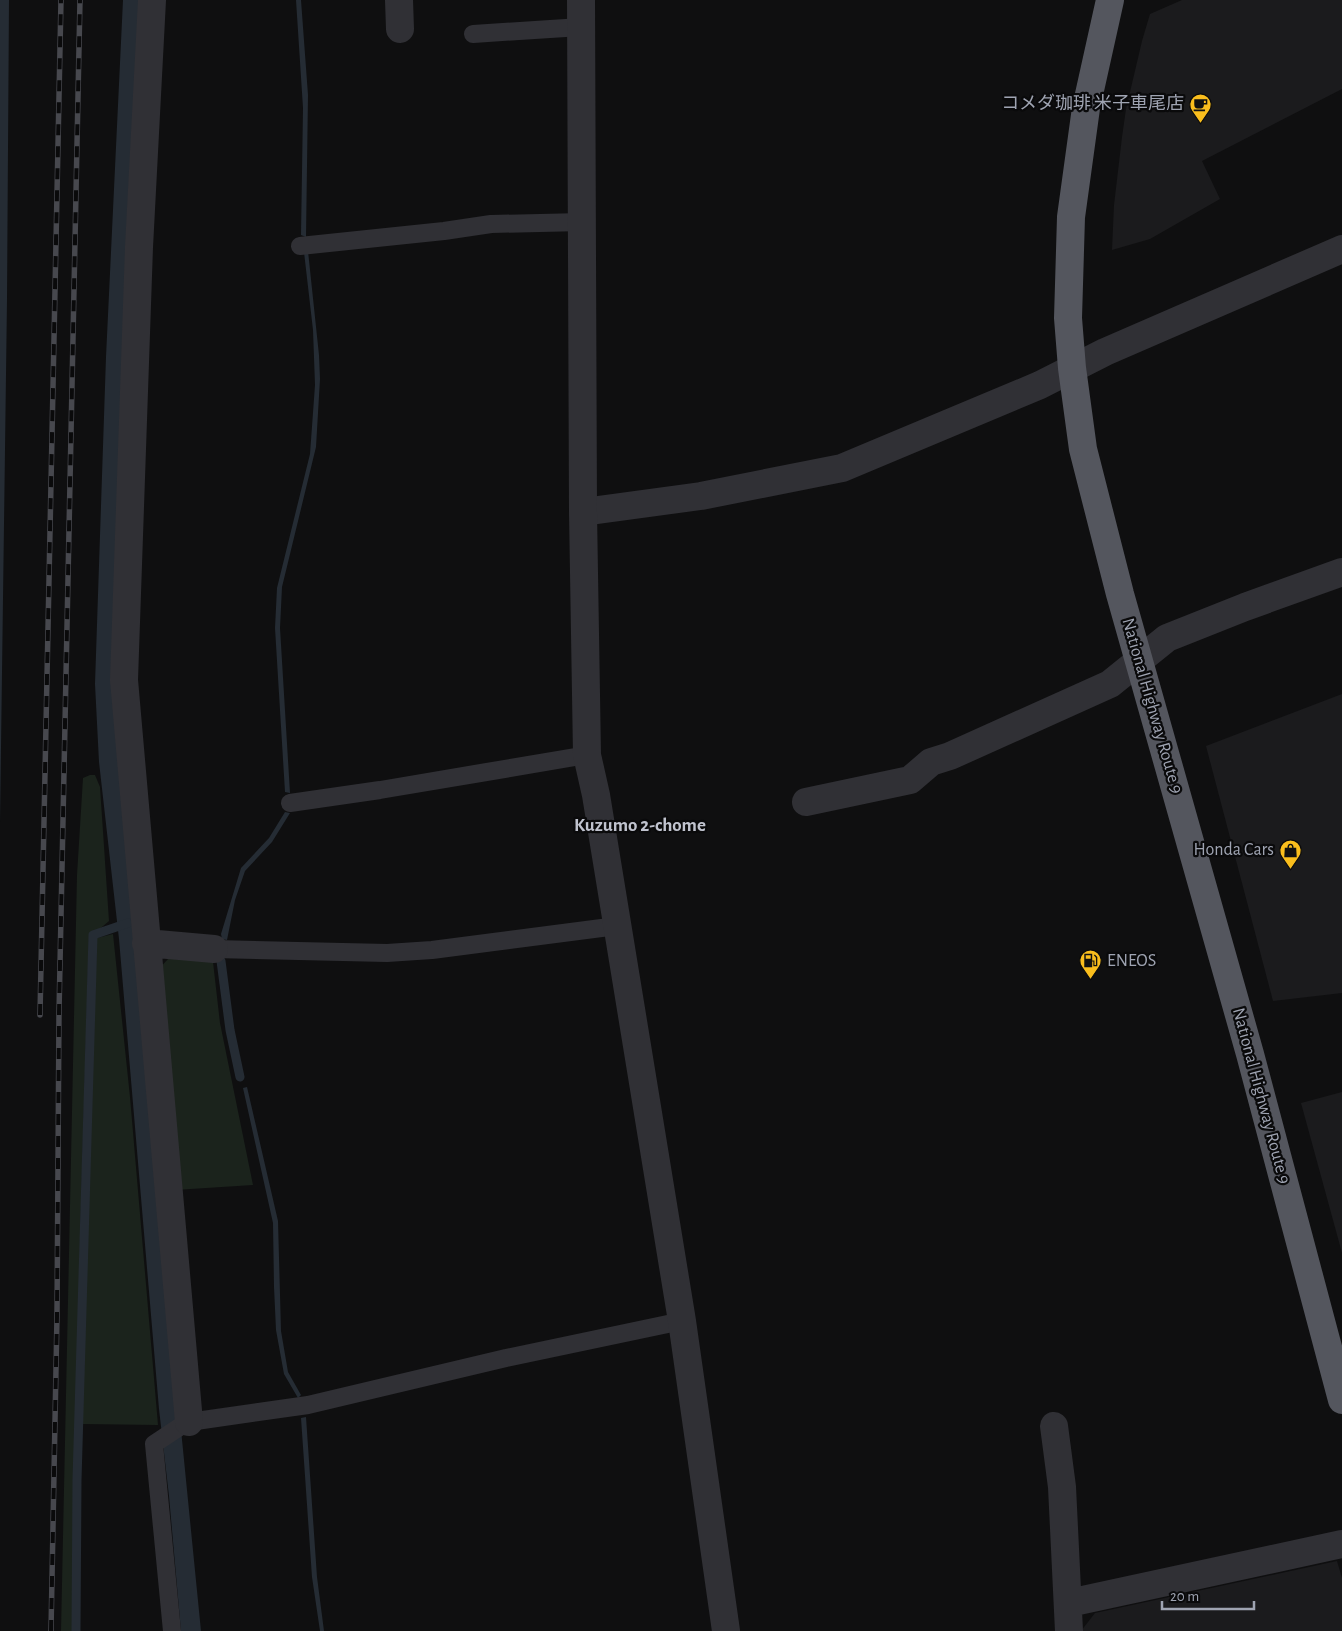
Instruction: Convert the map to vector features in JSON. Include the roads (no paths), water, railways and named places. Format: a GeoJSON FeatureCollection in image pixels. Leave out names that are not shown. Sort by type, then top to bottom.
{"type":"FeatureCollection","features":[{"type":"Feature","properties":{"kind":"highway","name":"National Highway Route 9"},"geometry":{"type":"LineString","coordinates":[[1110,0],[1086,108],[1071,217],[1068,318],[1072,368],[1083,449],[1120,594],[1252,1064],[1342,1400]]}},
{"type":"Feature","properties":{"kind":"street"},"geometry":{"type":"LineString","coordinates":[[152,0],[139,247],[124,680],[187,1423]]}},
{"type":"Feature","properties":{"kind":"street"},"geometry":{"type":"LineString","coordinates":[[399,0],[400,29]]}},
{"type":"Feature","properties":{"kind":"street"},"geometry":{"type":"LineString","coordinates":[[581,0],[583,512],[588,755],[682,1321],[726,1631]]}},
{"type":"Feature","properties":{"kind":"street"},"geometry":{"type":"LineString","coordinates":[[583,512],[701,496],[842,468],[1040,385],[1105,352],[1342,248]]}},
{"type":"Feature","properties":{"kind":"street"},"geometry":{"type":"LineString","coordinates":[[806,802],[910,780],[931,762],[950,756],[1110,684],[1139,659],[1168,638],[1244,607],[1342,572]]}},
{"type":"Feature","properties":{"kind":"street"},"geometry":{"type":"LineString","coordinates":[[146,943],[214,949]]}},
{"type":"Feature","properties":{"kind":"street"},"geometry":{"type":"LineString","coordinates":[[1054,1426],[1062,1487],[1069,1631]]}},
{"type":"Feature","properties":{"kind":"street"},"geometry":{"type":"LineString","coordinates":[[1069,1603],[1342,1544]]}},
{"type":"Feature","properties":{"kind":"lane"},"geometry":{"type":"LineString","coordinates":[[473,34],[581,27]]}},
{"type":"Feature","properties":{"kind":"lane"},"geometry":{"type":"LineString","coordinates":[[300,246],[444,231],[491,224],[583,222]]}},
{"type":"Feature","properties":{"kind":"lane"},"geometry":{"type":"LineString","coordinates":[[290,803],[588,755]]}},
{"type":"Feature","properties":{"kind":"lane"},"geometry":{"type":"LineString","coordinates":[[214,949],[387,952],[432,950],[617,926]]}},
{"type":"Feature","properties":{"kind":"lane"},"geometry":{"type":"LineString","coordinates":[[172,1631],[154,1444],[187,1423],[308,1405],[506,1358],[682,1321]]}},
{"type":"Feature","properties":{"kind":"waterway"},"geometry":{"type":"LineString","coordinates":[[76,1631],[77,1480],[93,935],[128,923]]}},
{"type":"Feature","properties":{"kind":"waterway"},"geometry":{"type":"LineString","coordinates":[[221,961],[230,1030],[240,1077]]}},
{"type":"Feature","properties":{"kind":"railway"},"geometry":{"type":"LineString","coordinates":[[40,1015],[61,0]]}},
{"type":"Feature","properties":{"kind":"railway"},"geometry":{"type":"LineString","coordinates":[[51,1631],[57,1316],[59,1013],[80,0]]}},
{"type":"Feature","properties":{"kind":"place","name":"コメダ珈琲 米子車尾店"},"geometry":{"type":"Point","coordinates":[1200,123]}},
{"type":"Feature","properties":{"kind":"place","name":"Honda Cars"},"geometry":{"type":"Point","coordinates":[1290,869]}},
{"type":"Feature","properties":{"kind":"place","name":"ENEOS"},"geometry":{"type":"Point","coordinates":[1091,980]}},
{"type":"Feature","properties":{"kind":"district","name":"Kuzumo 2-chome"},"geometry":{"type":"Point","coordinates":[640,825]}}]}
